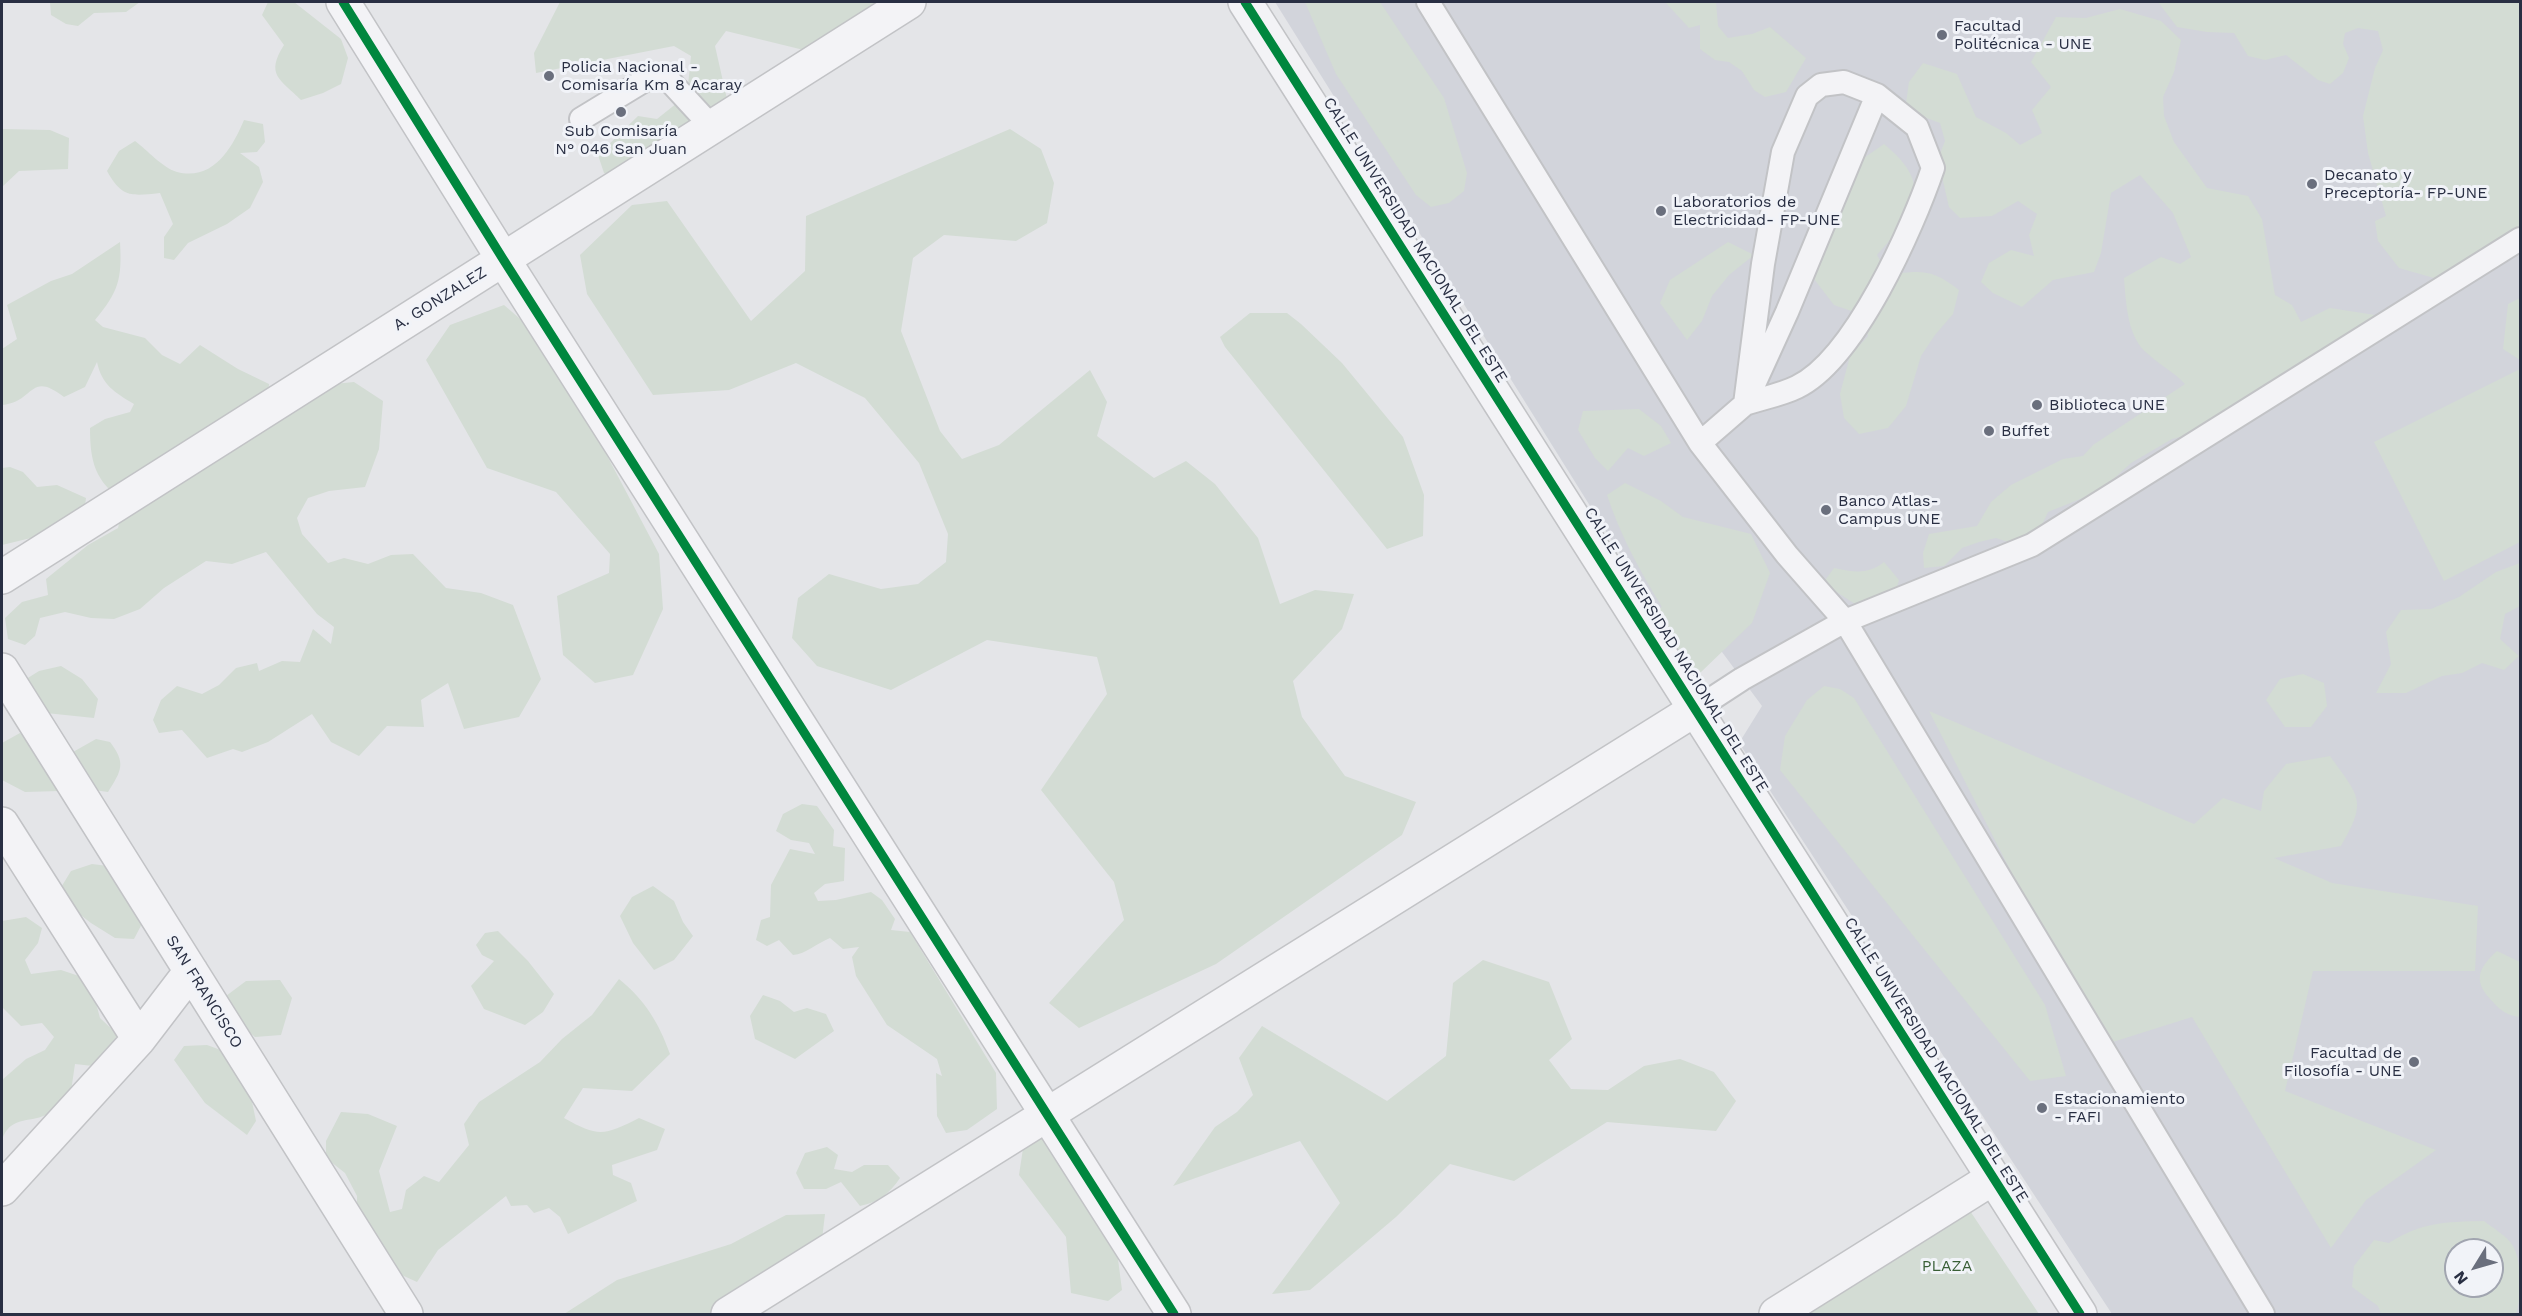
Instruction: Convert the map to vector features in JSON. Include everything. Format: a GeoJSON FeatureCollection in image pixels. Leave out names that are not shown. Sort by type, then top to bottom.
{"type":"FeatureCollection","features":[{"type":"Feature","properties":{"kind":"street"},"geometry":{"type":"LineString","coordinates":[[343,2],[503,259],[1049,1114],[1174,1314]]}},
{"type":"Feature","properties":{"kind":"street","name":"A. GONZALEZ"},"geometry":{"type":"LineString","coordinates":[[2,577],[909,2]]}},
{"type":"Feature","properties":{"kind":"street","name":"CALLE UNIVERSIDAD NACIONAL DEL ESTE"},"geometry":{"type":"LineString","coordinates":[[1245,2],[2080,1314]]}},
{"type":"Feature","properties":{"kind":"street","name":"SAN FRANCISCO"},"geometry":{"type":"LineString","coordinates":[[2,670],[406,1314]]}},
{"type":"Feature","properties":{"kind":"street"},"geometry":{"type":"LineString","coordinates":[[728,1314],[1696,709]]}},
{"type":"Feature","properties":{"kind":"street"},"geometry":{"type":"LineString","coordinates":[[2,824],[138,1039]]}},
{"type":"Feature","properties":{"kind":"street"},"geometry":{"type":"LineString","coordinates":[[2,1188],[138,1039],[191,971]]}},
{"type":"Feature","properties":{"kind":"street"},"geometry":{"type":"LineString","coordinates":[[1776,1314],[1993,1178]]}},
{"type":"Feature","properties":{"kind":"lane"},"geometry":{"type":"LineString","coordinates":[[1428,2],[1700,443],[1787,555],[1845,621],[2263,1314]]}},
{"type":"Feature","properties":{"kind":"lane"},"geometry":{"type":"LineString","coordinates":[[581,119],[655,74],[666,77],[712,127]]}},
{"type":"Feature","properties":{"kind":"lane"},"geometry":{"type":"LineString","coordinates":[[1700,443],[1745,404],[1798,387],[1822,369],[1857,327],[1918,212],[1933,168],[1917,127],[1877,95],[1844,82],[1821,86],[1807,96],[1783,152],[1763,264],[1745,404]]}},
{"type":"Feature","properties":{"kind":"lane"},"geometry":{"type":"LineString","coordinates":[[1745,404],[1787,312],[1877,95]]}},
{"type":"Feature","properties":{"kind":"lane"},"geometry":{"type":"LineString","coordinates":[[1696,709],[1742,679],[1845,621],[2032,545],[2520,239]]}},
{"type":"Feature","properties":{"kind":"shaded area"},"geometry":{"type":"Polygon","coordinates":[[[1275,2],[2520,2],[2520,1314],[2112,1314],[1739,743],[1762,706],[1722,652],[1682,653],[1275,2]]]}},
{"type":"Feature","properties":{"kind":"green space"},"geometry":{"type":"Polygon","coordinates":[[[50,2],[140,2],[126,12],[94,13],[78,26],[66,24],[51,15],[50,2]]]}},
{"type":"Feature","properties":{"kind":"green space"},"geometry":{"type":"Polygon","coordinates":[[[268,2],[294,2],[341,39],[348,58],[341,84],[301,100],[281,81],[275,70],[278,55],[284,45],[262,15],[268,2]]]}},
{"type":"Feature","properties":{"kind":"green space"},"geometry":{"type":"Polygon","coordinates":[[[560,2],[885,2],[816,53],[726,31],[715,46],[727,99],[621,182],[604,173],[598,155],[638,116],[657,119],[687,95],[691,56],[674,46],[536,73],[534,53],[560,2]]]}},
{"type":"Feature","properties":{"kind":"green space"},"geometry":{"type":"Polygon","coordinates":[[[1305,2],[1380,2],[1444,98],[1467,173],[1464,191],[1449,203],[1431,207],[1416,195],[1336,74],[1305,2]]]}},
{"type":"Feature","properties":{"kind":"green space"},"geometry":{"type":"Polygon","coordinates":[[[1665,2],[1716,2],[1718,26],[1728,38],[1752,34],[1770,27],[1806,58],[1786,92],[1765,97],[1754,90],[1742,71],[1729,62],[1715,60],[1700,49],[1700,25],[1689,28],[1665,2]]]}},
{"type":"Feature","properties":{"kind":"green space"},"geometry":{"type":"Polygon","coordinates":[[[2158,2],[2520,2],[2520,232],[2460,271],[2434,278],[2399,268],[2378,241],[2375,221],[2386,216],[2368,153],[2363,116],[2375,68],[2383,50],[2378,31],[2358,28],[2345,33],[2343,44],[2349,58],[2343,73],[2330,84],[2318,80],[2286,55],[2265,60],[2248,56],[2234,33],[2207,32],[2177,27],[2158,2]]]}},
{"type":"Feature","properties":{"kind":"green space"},"geometry":{"type":"Polygon","coordinates":[[[2120,9],[2161,21],[2181,40],[2174,72],[2163,97],[2164,116],[2174,142],[2207,188],[2248,196],[2262,219],[2275,295],[2292,305],[2301,322],[2330,308],[2375,315],[2373,327],[2206,430],[2172,439],[2131,463],[2100,491],[2048,512],[2042,525],[2027,540],[2014,544],[1996,538],[1979,542],[1962,548],[1944,566],[1924,568],[1923,553],[1929,534],[1977,526],[1991,502],[2011,485],[2063,459],[2083,456],[2093,445],[2185,384],[2141,347],[2129,319],[2124,278],[2161,257],[2180,264],[2191,257],[2173,213],[2140,175],[2111,193],[2101,253],[2094,272],[2053,280],[2022,307],[1993,293],[1981,282],[1989,263],[2011,250],[2034,256],[2029,235],[2037,214],[2018,201],[1992,216],[1960,218],[1949,207],[1938,159],[1945,141],[1940,123],[1905,110],[1909,82],[1923,63],[1957,74],[1976,117],[2006,133],[2020,145],[2042,133],[2032,110],[2051,87],[2031,62],[2056,17],[2086,18],[2120,9]]]}},
{"type":"Feature","properties":{"kind":"green space"},"geometry":{"type":"Polygon","coordinates":[[[244,120],[263,124],[265,142],[257,152],[240,153],[259,167],[263,182],[250,208],[227,224],[188,243],[174,260],[164,258],[164,237],[173,224],[160,193],[142,195],[123,191],[107,171],[119,151],[135,141],[172,170],[201,172],[220,160],[234,141],[244,120]]]}},
{"type":"Feature","properties":{"kind":"green space"},"geometry":{"type":"Polygon","coordinates":[[[2,129],[50,130],[69,138],[68,169],[19,171],[2,187],[2,129]]]}},
{"type":"Feature","properties":{"kind":"green space"},"geometry":{"type":"Polygon","coordinates":[[[1010,129],[1041,149],[1054,183],[1047,223],[1016,241],[944,235],[913,258],[901,331],[940,431],[962,459],[999,445],[1090,370],[1107,402],[1097,436],[1154,478],[1186,461],[1215,484],[1258,538],[1280,604],[1315,590],[1354,594],[1342,629],[1293,681],[1302,717],[1345,776],[1416,802],[1402,835],[1216,964],[1079,1028],[1049,1003],[1124,920],[1114,882],[1041,790],[1107,694],[1097,657],[987,640],[891,690],[817,666],[792,638],[798,598],[829,574],[881,589],[918,584],[946,562],[948,534],[919,463],[865,398],[796,363],[729,390],[653,395],[587,294],[580,255],[632,205],[667,201],[751,321],[805,271],[806,216],[1010,129]]]}},
{"type":"Feature","properties":{"kind":"green space"},"geometry":{"type":"Polygon","coordinates":[[[1884,144],[1900,159],[1915,187],[1914,201],[1909,214],[1877,255],[1888,275],[1910,272],[1926,273],[1941,278],[1959,290],[1953,314],[1921,356],[1906,406],[1888,428],[1859,434],[1844,418],[1840,394],[1850,356],[1868,336],[1863,315],[1834,305],[1804,266],[1830,209],[1824,189],[1835,178],[1884,144]]]}},
{"type":"Feature","properties":{"kind":"green space"},"geometry":{"type":"Polygon","coordinates":[[[120,242],[117,284],[109,301],[95,320],[103,327],[145,338],[162,355],[180,364],[200,345],[238,369],[269,384],[268,406],[334,384],[354,382],[383,401],[379,449],[365,487],[329,491],[308,498],[297,518],[302,534],[328,563],[344,558],[368,564],[391,555],[413,554],[446,588],[481,593],[513,605],[541,679],[519,717],[464,729],[448,683],[421,700],[424,727],[387,726],[359,756],[331,742],[312,714],[268,742],[242,752],[233,749],[207,758],[182,730],[159,733],[153,720],[161,700],[177,686],[202,694],[219,685],[236,668],[257,663],[259,671],[282,661],[300,662],[313,629],[331,644],[334,627],[317,614],[266,552],[232,564],[206,561],[164,588],[140,609],[114,619],[91,618],[65,612],[40,618],[35,636],[25,645],[8,639],[5,618],[22,602],[48,595],[46,579],[88,545],[118,528],[124,502],[106,486],[96,470],[91,451],[90,428],[105,419],[130,412],[134,404],[110,387],[102,377],[97,362],[85,387],[64,397],[44,386],[32,390],[13,403],[2,405],[2,349],[17,339],[7,305],[51,281],[72,274],[120,242]]]}},
{"type":"Feature","properties":{"kind":"green space"},"geometry":{"type":"Polygon","coordinates":[[[1728,242],[1754,255],[1729,275],[1712,296],[1702,321],[1687,340],[1660,303],[1670,280],[1728,242]]]}},
{"type":"Feature","properties":{"kind":"green space"},"geometry":{"type":"Polygon","coordinates":[[[2520,298],[2520,360],[2503,349],[2508,304],[2520,298]]]}},
{"type":"Feature","properties":{"kind":"green space"},"geometry":{"type":"Polygon","coordinates":[[[504,305],[547,342],[659,554],[663,609],[633,675],[595,683],[563,655],[557,596],[609,573],[610,554],[556,492],[487,468],[426,360],[450,325],[504,305]]]}},
{"type":"Feature","properties":{"kind":"green space"},"geometry":{"type":"Polygon","coordinates":[[[1250,313],[1287,313],[1301,324],[1342,363],[1403,437],[1424,495],[1423,536],[1387,549],[1225,347],[1220,337],[1250,313]]]}},
{"type":"Feature","properties":{"kind":"green space"},"geometry":{"type":"Polygon","coordinates":[[[2520,369],[2520,542],[2444,581],[2374,442],[2520,369]]]}},
{"type":"Feature","properties":{"kind":"green space"},"geometry":{"type":"Polygon","coordinates":[[[1639,409],[1661,426],[1671,443],[1644,456],[1628,448],[1608,471],[1595,458],[1578,430],[1583,411],[1639,409]]]}},
{"type":"Feature","properties":{"kind":"green space"},"geometry":{"type":"Polygon","coordinates":[[[10,467],[23,472],[37,487],[57,485],[86,498],[84,513],[35,537],[2,545],[2,468],[10,467]]]}},
{"type":"Feature","properties":{"kind":"green space"},"geometry":{"type":"Polygon","coordinates":[[[1625,483],[1661,501],[1683,517],[1751,534],[1770,573],[1752,623],[1700,673],[1684,669],[1645,613],[1662,607],[1631,552],[1607,495],[1625,483]]]}},
{"type":"Feature","properties":{"kind":"green space"},"geometry":{"type":"Polygon","coordinates":[[[1884,562],[1899,580],[1896,590],[1855,604],[1823,583],[1834,568],[1866,571],[1884,562]]]}},
{"type":"Feature","properties":{"kind":"green space"},"geometry":{"type":"Polygon","coordinates":[[[2520,563],[2520,606],[2505,614],[2500,639],[2519,656],[2504,670],[2482,663],[2462,673],[2442,676],[2406,693],[2376,693],[2391,664],[2386,632],[2401,610],[2431,609],[2459,597],[2496,572],[2520,563]]]}},
{"type":"Feature","properties":{"kind":"green space"},"geometry":{"type":"Polygon","coordinates":[[[61,666],[82,679],[98,699],[94,718],[46,713],[23,681],[39,671],[61,666]]]}},
{"type":"Feature","properties":{"kind":"green space"},"geometry":{"type":"Polygon","coordinates":[[[2303,674],[2324,683],[2327,706],[2311,727],[2285,727],[2266,700],[2280,679],[2303,674]]]}},
{"type":"Feature","properties":{"kind":"green space"},"geometry":{"type":"Polygon","coordinates":[[[1824,686],[1840,689],[1854,698],[2045,1005],[2066,1076],[2030,1081],[1780,770],[1785,736],[1807,700],[1824,686]]]}},
{"type":"Feature","properties":{"kind":"green space"},"geometry":{"type":"Polygon","coordinates":[[[1929,711],[2194,824],[2223,798],[2261,811],[2264,791],[2286,764],[2330,756],[2348,781],[2356,799],[2355,818],[2341,846],[2274,858],[2332,883],[2478,906],[2475,971],[2313,971],[2285,1091],[2436,1150],[2366,1200],[2331,1248],[2192,1017],[2100,1046],[1929,711]]]}},
{"type":"Feature","properties":{"kind":"green space"},"geometry":{"type":"Polygon","coordinates":[[[20,733],[36,742],[73,752],[96,739],[110,742],[120,761],[119,772],[108,792],[94,790],[25,792],[2,780],[2,743],[20,733]]]}},
{"type":"Feature","properties":{"kind":"green space"},"geometry":{"type":"Polygon","coordinates":[[[802,804],[817,806],[834,830],[833,846],[845,848],[844,881],[825,884],[814,893],[818,901],[836,900],[871,892],[882,900],[895,919],[891,930],[910,932],[996,1073],[997,1109],[967,1130],[946,1133],[937,1116],[936,1073],[942,1076],[937,1059],[887,1025],[856,976],[852,957],[859,947],[843,949],[830,938],[802,953],[793,955],[779,940],[767,946],[756,940],[761,920],[770,917],[771,885],[790,849],[815,854],[809,843],[791,840],[776,831],[783,814],[802,804]]]}},
{"type":"Feature","properties":{"kind":"green space"},"geometry":{"type":"Polygon","coordinates":[[[92,864],[108,866],[156,897],[134,939],[115,938],[65,903],[60,889],[71,871],[92,864]]]}},
{"type":"Feature","properties":{"kind":"green space"},"geometry":{"type":"Polygon","coordinates":[[[653,886],[674,901],[683,922],[693,936],[674,960],[654,970],[633,943],[620,916],[632,897],[653,886]]]}},
{"type":"Feature","properties":{"kind":"green space"},"geometry":{"type":"Polygon","coordinates":[[[26,917],[42,928],[38,943],[25,960],[31,974],[61,970],[79,976],[93,992],[100,1018],[117,1034],[110,1057],[93,1066],[75,1064],[70,1098],[46,1115],[10,1127],[2,1140],[2,1080],[26,1059],[45,1050],[54,1037],[42,1023],[21,1026],[2,1007],[2,921],[26,917]]]}},
{"type":"Feature","properties":{"kind":"green space"},"geometry":{"type":"Polygon","coordinates":[[[498,931],[528,961],[554,994],[543,1012],[525,1025],[484,1009],[471,986],[494,961],[482,955],[476,945],[485,933],[498,931]]]}},
{"type":"Feature","properties":{"kind":"green space"},"geometry":{"type":"Polygon","coordinates":[[[2497,951],[2520,962],[2520,1017],[2502,1011],[2482,988],[2480,976],[2482,970],[2497,951]]]}},
{"type":"Feature","properties":{"kind":"green space"},"geometry":{"type":"Polygon","coordinates":[[[1483,960],[1549,982],[1572,1039],[1549,1060],[1571,1089],[1608,1090],[1644,1066],[1680,1059],[1714,1072],[1736,1101],[1716,1131],[1607,1122],[1514,1181],[1450,1164],[1396,1217],[1310,1290],[1272,1294],[1340,1203],[1300,1141],[1173,1186],[1215,1127],[1237,1112],[1253,1095],[1239,1058],[1262,1026],[1387,1101],[1446,1056],[1453,983],[1483,960]]]}},
{"type":"Feature","properties":{"kind":"green space"},"geometry":{"type":"Polygon","coordinates":[[[619,979],[650,1013],[670,1054],[632,1091],[583,1088],[564,1118],[586,1129],[602,1132],[618,1128],[639,1118],[665,1129],[657,1150],[612,1165],[613,1175],[631,1183],[637,1201],[568,1234],[560,1217],[549,1208],[534,1213],[527,1205],[511,1206],[506,1196],[438,1250],[417,1282],[393,1271],[357,1211],[357,1196],[345,1173],[326,1158],[326,1141],[341,1112],[368,1114],[397,1126],[379,1171],[390,1212],[402,1209],[406,1190],[424,1176],[439,1182],[469,1145],[464,1124],[479,1102],[540,1062],[562,1039],[592,1015],[619,979]]]}},
{"type":"Feature","properties":{"kind":"green space"},"geometry":{"type":"Polygon","coordinates":[[[280,980],[292,998],[281,1035],[255,1037],[235,1020],[222,999],[246,981],[280,980]]]}},
{"type":"Feature","properties":{"kind":"green space"},"geometry":{"type":"Polygon","coordinates":[[[763,995],[780,1001],[794,1012],[807,1008],[826,1014],[834,1031],[795,1059],[755,1039],[750,1016],[763,995]]]}},
{"type":"Feature","properties":{"kind":"green space"},"geometry":{"type":"Polygon","coordinates":[[[207,1045],[229,1053],[250,1092],[256,1121],[247,1135],[205,1103],[174,1060],[184,1046],[207,1045]]]}},
{"type":"Feature","properties":{"kind":"green space"},"geometry":{"type":"Polygon","coordinates":[[[1039,1131],[1115,1236],[1122,1290],[1108,1301],[1071,1293],[1066,1237],[1019,1175],[1024,1142],[1039,1131]]]}},
{"type":"Feature","properties":{"kind":"green space"},"geometry":{"type":"Polygon","coordinates":[[[827,1147],[838,1155],[834,1169],[852,1172],[864,1165],[888,1165],[900,1178],[883,1196],[860,1206],[841,1182],[826,1189],[804,1189],[796,1173],[805,1153],[827,1147]]]}},
{"type":"Feature","properties":{"kind":"green space","name":"PLAZA"},"geometry":{"type":"Polygon","coordinates":[[[1962,1199],[2039,1314],[1788,1314],[1962,1199]]]}},
{"type":"Feature","properties":{"kind":"green space"},"geometry":{"type":"Polygon","coordinates":[[[825,1214],[821,1248],[716,1314],[564,1314],[617,1280],[731,1244],[786,1215],[825,1214]]]}},
{"type":"Feature","properties":{"kind":"green space"},"geometry":{"type":"Polygon","coordinates":[[[2484,1221],[2510,1242],[2516,1253],[2520,1280],[2516,1314],[2381,1314],[2378,1306],[2352,1287],[2354,1266],[2374,1240],[2389,1243],[2423,1227],[2484,1221]]]}},
{"type":"Feature","properties":{"kind":"cycle path"},"geometry":{"type":"LineString","coordinates":[[343,2],[503,259],[1174,1314]]}},
{"type":"Feature","properties":{"kind":"cycle path"},"geometry":{"type":"LineString","coordinates":[[1245,2],[2080,1314]]}},
{"type":"Feature","properties":{"kind":"place","name":"Facultad Politécnica - UNE"},"geometry":{"type":"Point","coordinates":[1942,35]}},
{"type":"Feature","properties":{"kind":"place","name":"Policia Nacional - Comisaría Km 8 Acaray"},"geometry":{"type":"Point","coordinates":[549,76]}},
{"type":"Feature","properties":{"kind":"place","name":"Sub Comisaría N° 046 San Juan"},"geometry":{"type":"Point","coordinates":[621,112]}},
{"type":"Feature","properties":{"kind":"place","name":"Decanato y Preceptoría- FP-UNE"},"geometry":{"type":"Point","coordinates":[2312,184]}},
{"type":"Feature","properties":{"kind":"place","name":"Laboratorios de Electricidad- FP-UNE"},"geometry":{"type":"Point","coordinates":[1661,211]}},
{"type":"Feature","properties":{"kind":"place","name":"Biblioteca UNE"},"geometry":{"type":"Point","coordinates":[2037,405]}},
{"type":"Feature","properties":{"kind":"place","name":"Buffet"},"geometry":{"type":"Point","coordinates":[1989,431]}},
{"type":"Feature","properties":{"kind":"place","name":"Banco Atlas- Campus UNE"},"geometry":{"type":"Point","coordinates":[1826,510]}},
{"type":"Feature","properties":{"kind":"place","name":"Facultad de Filosofía - UNE"},"geometry":{"type":"Point","coordinates":[2414,1062]}},
{"type":"Feature","properties":{"kind":"place","name":"Estacionamiento - FAFI"},"geometry":{"type":"Point","coordinates":[2042,1108]}}]}
